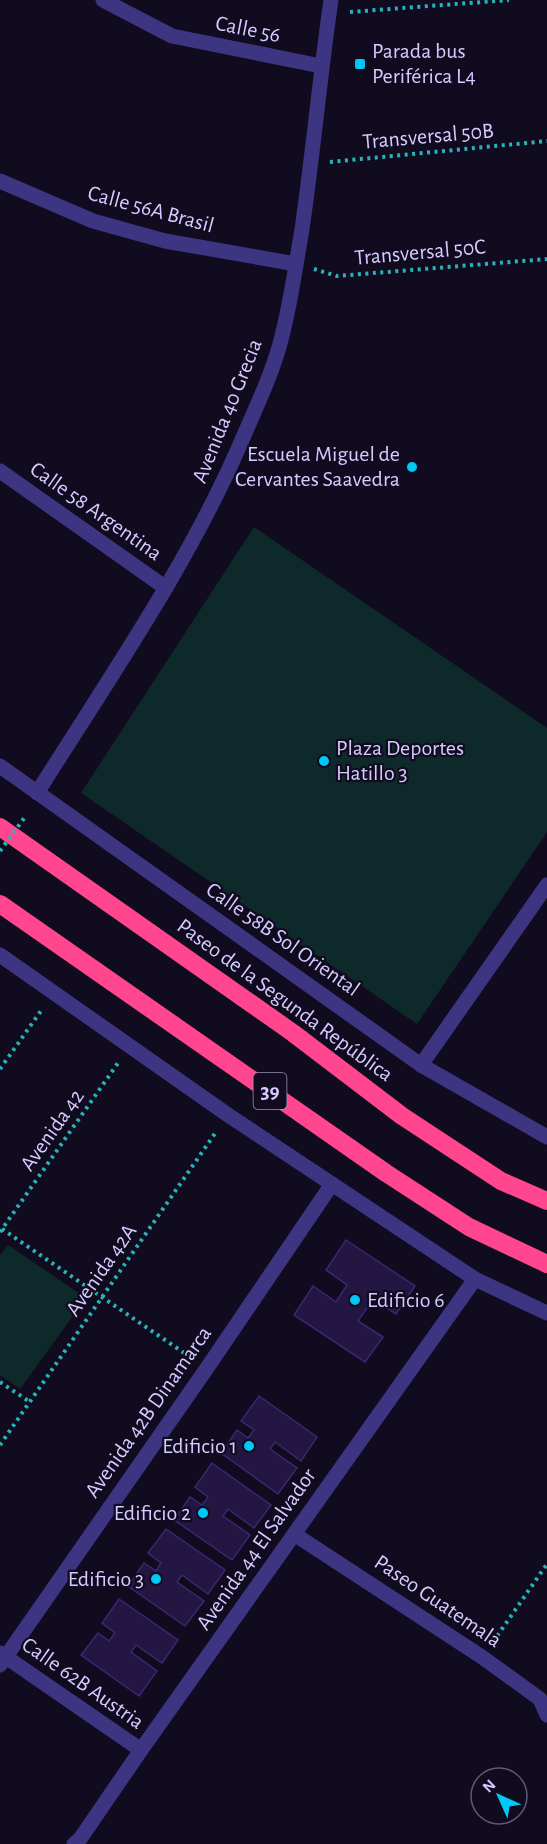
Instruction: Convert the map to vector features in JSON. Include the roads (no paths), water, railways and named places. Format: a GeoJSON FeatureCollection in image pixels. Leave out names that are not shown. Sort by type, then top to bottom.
{"type":"FeatureCollection","features":[{"type":"Feature","properties":{"kind":"highway","name":"Paseo de la Segunda República"},"geometry":{"type":"LineString","coordinates":[[0,827],[292,1033],[402,1116],[501,1181],[547,1202]]}},
{"type":"Feature","properties":{"kind":"highway","name":"39"},"geometry":{"type":"LineString","coordinates":[[0,904],[386,1173],[469,1227],[547,1264]]}},
{"type":"Feature","properties":{"kind":"street","name":"Calle 56"},"geometry":{"type":"LineString","coordinates":[[103,0],[172,36],[321,66]]}},
{"type":"Feature","properties":{"kind":"street","name":"Avenida 40 Grecia"},"geometry":{"type":"LineString","coordinates":[[37,792],[200,530],[227,476],[260,399],[282,336],[296,264],[330,7]]}},
{"type":"Feature","properties":{"kind":"street","name":"Calle 56A Brasil"},"geometry":{"type":"LineString","coordinates":[[0,181],[93,221],[165,241],[296,264]]}},
{"type":"Feature","properties":{"kind":"street","name":"Calle 58 Argentina"},"geometry":{"type":"LineString","coordinates":[[0,471],[166,588]]}},
{"type":"Feature","properties":{"kind":"street","name":"Calle 58B Sol Oriental"},"geometry":{"type":"LineString","coordinates":[[0,766],[421,1065],[547,1137]]}},
{"type":"Feature","properties":{"kind":"street"},"geometry":{"type":"LineString","coordinates":[[421,1065],[547,885]]}},
{"type":"Feature","properties":{"kind":"street"},"geometry":{"type":"LineString","coordinates":[[0,955],[228,1115],[475,1279],[547,1313]]}},
{"type":"Feature","properties":{"kind":"street","name":"Avenida 42B Dinamarca"},"geometry":{"type":"LineString","coordinates":[[2,1659],[207,1368],[332,1184]]}},
{"type":"Feature","properties":{"kind":"street","name":"Avenida 44 El Salvador"},"geometry":{"type":"LineString","coordinates":[[74,1844],[80,1839],[475,1279]]}},
{"type":"Feature","properties":{"kind":"street","name":"Paseo Guatemala"},"geometry":{"type":"LineString","coordinates":[[294,1533],[482,1657],[540,1699],[547,1715]]}},
{"type":"Feature","properties":{"kind":"street","name":"Calle 62B Austria"},"geometry":{"type":"LineString","coordinates":[[2,1659],[141,1750]]}},
{"type":"Feature","properties":{"kind":"place","name":"Parada bus Periférica L4"},"geometry":{"type":"Point","coordinates":[360,64]}},
{"type":"Feature","properties":{"kind":"place","name":"Escuela Miguel de Cervantes Saavedra"},"geometry":{"type":"Point","coordinates":[412,467]}},
{"type":"Feature","properties":{"kind":"place","name":"Plaza Deportes Hatillo 3"},"geometry":{"type":"Point","coordinates":[324,761]}},
{"type":"Feature","properties":{"kind":"place","name":"Edificio 6"},"geometry":{"type":"Point","coordinates":[355,1300]}},
{"type":"Feature","properties":{"kind":"place","name":"Edificio 1"},"geometry":{"type":"Point","coordinates":[249,1446]}},
{"type":"Feature","properties":{"kind":"place","name":"Edificio 2"},"geometry":{"type":"Point","coordinates":[203,1513]}},
{"type":"Feature","properties":{"kind":"place","name":"Edificio 3"},"geometry":{"type":"Point","coordinates":[156,1579]}}]}
